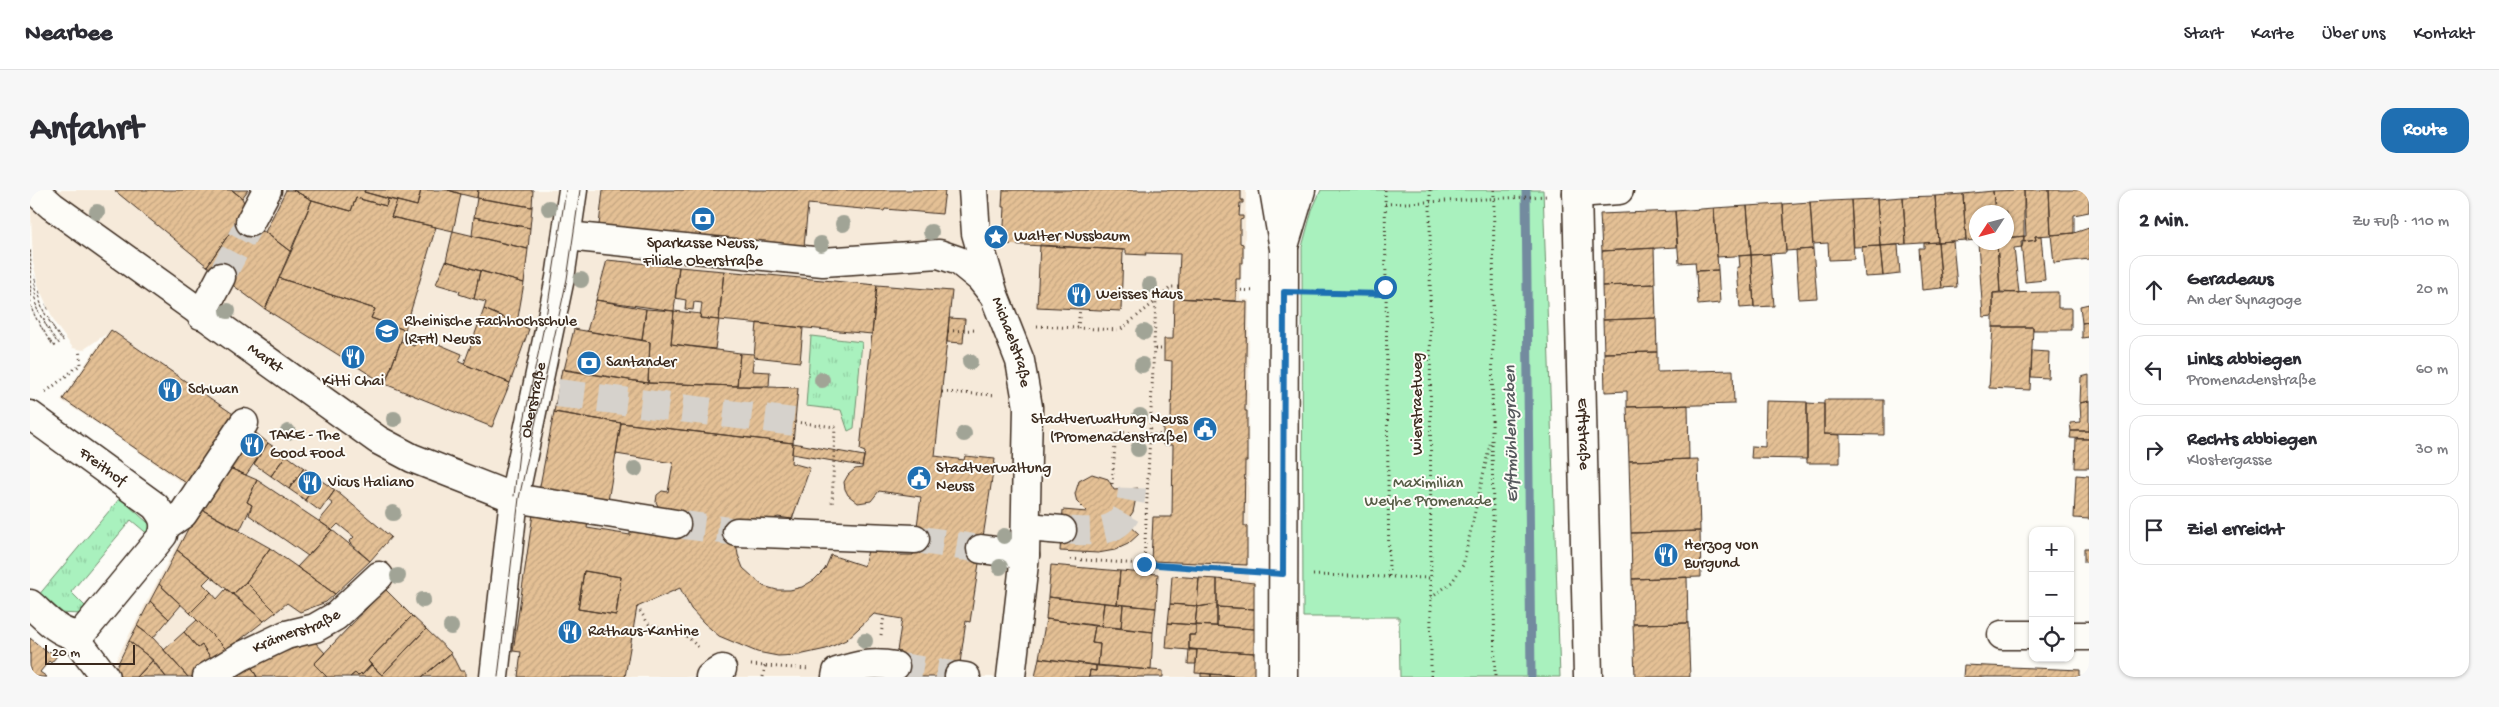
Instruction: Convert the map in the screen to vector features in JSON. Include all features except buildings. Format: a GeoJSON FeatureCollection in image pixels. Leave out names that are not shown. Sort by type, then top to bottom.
{"type":"FeatureCollection","features":[{"type":"Feature","properties":{"kind":"street"},"geometry":{"type":"LineString","coordinates":[[250,222],[267,190]]}},
{"type":"Feature","properties":{"kind":"street","name":"Oberstraße"},"geometry":{"type":"LineString","coordinates":[[494,677],[514,498],[547,392],[573,190]]}},
{"type":"Feature","properties":{"kind":"street"},"geometry":{"type":"LineString","coordinates":[[1274,190],[1284,249],[1283,677]]}},
{"type":"Feature","properties":{"kind":"street"},"geometry":{"type":"LineString","coordinates":[[1284,249],[1301,190]]}},
{"type":"Feature","properties":{"kind":"street"},"geometry":{"type":"LineString","coordinates":[[1577,191],[1619,190]]}},
{"type":"Feature","properties":{"kind":"street","name":"Erftstraße"},"geometry":{"type":"LineString","coordinates":[[1577,191],[1588,677]]}},
{"type":"Feature","properties":{"kind":"street","name":"Markt"},"geometry":{"type":"LineString","coordinates":[[43,198],[201,315],[378,440],[412,458],[514,498],[676,524]]}},
{"type":"Feature","properties":{"kind":"street"},"geometry":{"type":"LineString","coordinates":[[940,254],[962,233],[973,200]]}},
{"type":"Feature","properties":{"kind":"street","name":"Michaelstraße"},"geometry":{"type":"LineString","coordinates":[[973,200],[976,233],[994,295],[1020,362],[1028,407],[1026,555],[1010,677]]}},
{"type":"Feature","properties":{"kind":"street"},"geometry":{"type":"LineString","coordinates":[[567,236],[823,262],[940,254],[959,260],[980,278],[994,295]]}},
{"type":"Feature","properties":{"kind":"street"},"geometry":{"type":"LineString","coordinates":[[201,315],[221,277]]}},
{"type":"Feature","properties":{"kind":"street","name":"Freithof"},"geometry":{"type":"LineString","coordinates":[[37,404],[155,506],[162,515],[165,526]]}},
{"type":"Feature","properties":{"kind":"street"},"geometry":{"type":"LineString","coordinates":[[30,604],[65,634],[74,636],[82,633],[163,535],[165,526],[182,514],[244,424]]}},
{"type":"Feature","properties":{"kind":"street"},"geometry":{"type":"LineString","coordinates":[[1027,527],[1062,530]]}},
{"type":"Feature","properties":{"kind":"street"},"geometry":{"type":"LineString","coordinates":[[737,532],[915,539]]}},
{"type":"Feature","properties":{"kind":"street"},"geometry":{"type":"LineString","coordinates":[[981,549],[1026,555]]}},
{"type":"Feature","properties":{"kind":"street","name":"Krämerstraße"},"geometry":{"type":"LineString","coordinates":[[206,677],[286,635],[315,628],[336,616],[379,576]]}},
{"type":"Feature","properties":{"kind":"street"},"geometry":{"type":"LineString","coordinates":[[2002,634],[2029,635]]}},
{"type":"Feature","properties":{"kind":"street"},"geometry":{"type":"LineString","coordinates":[[74,636],[105,677]]}},
{"type":"Feature","properties":{"kind":"street"},"geometry":{"type":"LineString","coordinates":[[2074,636],[2089,636]]}},
{"type":"Feature","properties":{"kind":"street"},"geometry":{"type":"LineString","coordinates":[[837,674],[863,664],[876,663],[895,666]]}},
{"type":"Feature","properties":{"kind":"path"},"geometry":{"type":"LineString","coordinates":[[1385,190],[1389,577]]}},
{"type":"Feature","properties":{"kind":"path","name":"Wierstraetweg"},"geometry":{"type":"LineString","coordinates":[[1430,190],[1431,677]]}},
{"type":"Feature","properties":{"kind":"path"},"geometry":{"type":"LineString","coordinates":[[1494,190],[1492,437],[1495,677]]}},
{"type":"Feature","properties":{"kind":"path"},"geometry":{"type":"LineString","coordinates":[[1385,204],[1540,196]]}},
{"type":"Feature","properties":{"kind":"path"},"geometry":{"type":"LineString","coordinates":[[30,277],[34,270]]}},
{"type":"Feature","properties":{"kind":"path"},"geometry":{"type":"LineString","coordinates":[[30,282],[34,270]]}},
{"type":"Feature","properties":{"kind":"path"},"geometry":{"type":"LineString","coordinates":[[30,287],[34,270]]}},
{"type":"Feature","properties":{"kind":"path"},"geometry":{"type":"LineString","coordinates":[[30,291],[34,270]]}},
{"type":"Feature","properties":{"kind":"path"},"geometry":{"type":"LineString","coordinates":[[30,296],[34,270]]}},
{"type":"Feature","properties":{"kind":"path"},"geometry":{"type":"LineString","coordinates":[[30,301],[34,270]]}},
{"type":"Feature","properties":{"kind":"path"},"geometry":{"type":"LineString","coordinates":[[1046,326],[1120,330],[1171,287],[1179,287]]}},
{"type":"Feature","properties":{"kind":"path"},"geometry":{"type":"LineString","coordinates":[[1284,292],[1385,294]]}},
{"type":"Feature","properties":{"kind":"path"},"geometry":{"type":"LineString","coordinates":[[1144,564],[1156,301]]}},
{"type":"Feature","properties":{"kind":"path"},"geometry":{"type":"LineString","coordinates":[[1078,328],[1080,308]]}},
{"type":"Feature","properties":{"kind":"path"},"geometry":{"type":"LineString","coordinates":[[32,311],[54,320]]}},
{"type":"Feature","properties":{"kind":"path"},"geometry":{"type":"LineString","coordinates":[[32,311],[54,320]]}},
{"type":"Feature","properties":{"kind":"path"},"geometry":{"type":"LineString","coordinates":[[44,333],[54,320]]}},
{"type":"Feature","properties":{"kind":"path"},"geometry":{"type":"LineString","coordinates":[[44,333],[54,320]]}},
{"type":"Feature","properties":{"kind":"path"},"geometry":{"type":"LineString","coordinates":[[44,333],[54,320]]}},
{"type":"Feature","properties":{"kind":"path"},"geometry":{"type":"LineString","coordinates":[[44,333],[54,320]]}},
{"type":"Feature","properties":{"kind":"path"},"geometry":{"type":"LineString","coordinates":[[948,331],[967,331]]}},
{"type":"Feature","properties":{"kind":"path"},"geometry":{"type":"LineString","coordinates":[[37,404],[81,364],[79,349]]}},
{"type":"Feature","properties":{"kind":"path"},"geometry":{"type":"LineString","coordinates":[[1155,349],[1164,349]]}},
{"type":"Feature","properties":{"kind":"path"},"geometry":{"type":"LineString","coordinates":[[942,392],[983,395]]}},
{"type":"Feature","properties":{"kind":"path"},"geometry":{"type":"LineString","coordinates":[[795,422],[835,427],[832,537]]}},
{"type":"Feature","properties":{"kind":"path"},"geometry":{"type":"LineString","coordinates":[[1112,484],[1116,432],[1163,434]]}},
{"type":"Feature","properties":{"kind":"path"},"geometry":{"type":"LineString","coordinates":[[1430,598],[1452,582],[1463,565],[1492,437]]}},
{"type":"Feature","properties":{"kind":"path"},"geometry":{"type":"LineString","coordinates":[[1026,555],[1283,574],[1430,578]]}},
{"type":"Feature","properties":{"kind":"path"},"geometry":{"type":"LineString","coordinates":[[637,607],[649,624],[688,637]]}},
{"type":"Feature","properties":{"kind":"path"},"geometry":{"type":"LineString","coordinates":[[716,673],[740,665],[837,674]]}},
{"type":"Feature","properties":{"kind":"path"},"geometry":{"type":"LineString","coordinates":[[763,677],[765,666]]}},
{"type":"Feature","properties":{"kind":"shaded area"},"geometry":{"type":"Polygon","coordinates":[[[30,190],[1246,190],[1244,265],[1242,265],[1240,299],[1249,300],[1248,580],[1255,580],[1255,677],[110,677],[108,675],[202,497],[112,433],[61,400],[106,334],[83,350],[73,348],[56,325],[39,288],[33,263],[30,190]]]}},
{"type":"Feature","properties":{"kind":"green space","name":"Maximilian Weyhe Promenade"},"geometry":{"type":"Polygon","coordinates":[[[1321,190],[1543,190],[1560,677],[1400,677],[1399,617],[1303,617],[1302,247],[1312,210],[1321,190]]]}},
{"type":"Feature","properties":{"kind":"green space"},"geometry":{"type":"Polygon","coordinates":[[[811,336],[862,342],[854,428],[848,431],[841,410],[806,406],[811,336]]]}},
{"type":"Feature","properties":{"kind":"green space"},"geometry":{"type":"Polygon","coordinates":[[[120,498],[155,529],[150,536],[131,520],[71,592],[87,608],[83,614],[56,613],[38,596],[120,498]]]}},
{"type":"Feature","properties":{"kind":"waterway","name":"Erftmühlengraben"},"geometry":{"type":"LineString","coordinates":[[1526,190],[1531,677]]}},
{"type":"Feature","properties":{"kind":"tunnel"},"geometry":{"type":"LineString","coordinates":[[221,277],[250,222]]}},
{"type":"Feature","properties":{"kind":"tunnel"},"geometry":{"type":"LineString","coordinates":[[557,393],[795,422]]}},
{"type":"Feature","properties":{"kind":"tunnel"},"geometry":{"type":"LineString","coordinates":[[1062,530],[1100,530],[1110,528],[1119,523],[1126,515],[1132,488]]}},
{"type":"Feature","properties":{"kind":"tunnel"},"geometry":{"type":"LineString","coordinates":[[676,524],[737,532]]}},
{"type":"Feature","properties":{"kind":"tunnel"},"geometry":{"type":"LineString","coordinates":[[915,539],[981,549]]}},
{"type":"Feature","properties":{"kind":"tunnel"},"geometry":{"type":"LineString","coordinates":[[895,666],[959,676]]}},
{"type":"Feature","properties":{"kind":"tram line"},"geometry":{"type":"LineString","coordinates":[[514,496],[521,435],[546,317],[566,190]]}},
{"type":"Feature","properties":{"kind":"tram line"},"geometry":{"type":"LineString","coordinates":[[498,677],[519,498],[567,279],[580,190]]}},
{"type":"Feature","properties":{"kind":"place","name":"Sparkasse Neuss, Filiale Oberstraße"},"geometry":{"type":"Point","coordinates":[703,219]}},
{"type":"Feature","properties":{"kind":"place","name":"Walter Nussbaum"},"geometry":{"type":"Point","coordinates":[996,237]}},
{"type":"Feature","properties":{"kind":"place","name":"Weisses Haus"},"geometry":{"type":"Point","coordinates":[1079,295]}},
{"type":"Feature","properties":{"kind":"place","name":"Rheinische Fachhochschule (RFH) Neuss"},"geometry":{"type":"Point","coordinates":[387,331]}},
{"type":"Feature","properties":{"kind":"place","name":"Kitti Chai"},"geometry":{"type":"Point","coordinates":[353,357]}},
{"type":"Feature","properties":{"kind":"place","name":"Santander"},"geometry":{"type":"Point","coordinates":[589,363]}},
{"type":"Feature","properties":{"kind":"place","name":"Schwan"},"geometry":{"type":"Point","coordinates":[170,390]}},
{"type":"Feature","properties":{"kind":"place","name":"Stadtverwaltung Neuss (Promenadenstraße)"},"geometry":{"type":"Point","coordinates":[1205,429]}},
{"type":"Feature","properties":{"kind":"place","name":"TAKE - The Good Food"},"geometry":{"type":"Point","coordinates":[252,445]}},
{"type":"Feature","properties":{"kind":"place","name":"Stadtverwaltung Neuss"},"geometry":{"type":"Point","coordinates":[919,478]}},
{"type":"Feature","properties":{"kind":"place","name":"Vicus Italiano"},"geometry":{"type":"Point","coordinates":[310,483]}},
{"type":"Feature","properties":{"kind":"place","name":"Herzog von Burgund"},"geometry":{"type":"Point","coordinates":[1666,555]}},
{"type":"Feature","properties":{"kind":"place","name":"Rathaus-Kantine"},"geometry":{"type":"Point","coordinates":[570,632]}},
{"type":"Feature","properties":{"kind":"route"},"geometry":{"type":"LineString","coordinates":[[1144,564],[1283,574],[1284,292],[1385,294],[1385,287]]}}]}
